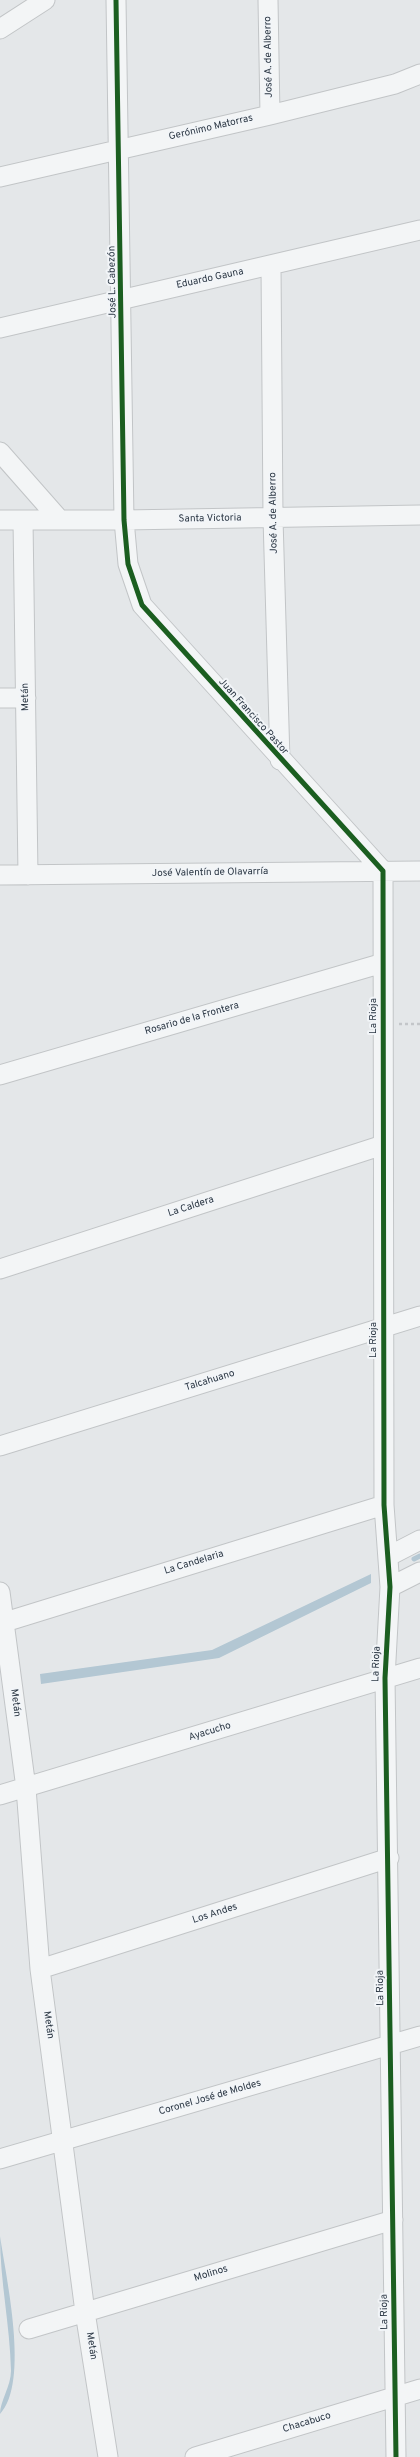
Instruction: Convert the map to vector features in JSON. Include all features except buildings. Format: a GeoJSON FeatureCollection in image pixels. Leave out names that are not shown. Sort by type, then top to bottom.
{"type":"FeatureCollection","features":[{"type":"Feature","properties":{"kind":"street"},"geometry":{"type":"LineString","coordinates":[[0,29],[45,0]]}},
{"type":"Feature","properties":{"kind":"street","name":"José L. Cabezón"},"geometry":{"type":"LineString","coordinates":[[116,0],[120,149],[124,520],[128,564]]}},
{"type":"Feature","properties":{"kind":"street","name":"José A. de Alberro"},"geometry":{"type":"LineString","coordinates":[[268,0],[270,114]]}},
{"type":"Feature","properties":{"kind":"street","name":"Gerónimo Matorras"},"geometry":{"type":"LineString","coordinates":[[0,177],[395,84],[420,74]]}},
{"type":"Feature","properties":{"kind":"street","name":"Eduardo Gauna"},"geometry":{"type":"LineString","coordinates":[[0,328],[122,298],[271,266],[420,230]]}},
{"type":"Feature","properties":{"kind":"street","name":"José A. de Alberro"},"geometry":{"type":"LineString","coordinates":[[271,266],[273,518],[280,760]]}},
{"type":"Feature","properties":{"kind":"street"},"geometry":{"type":"LineString","coordinates":[[0,452],[59,519]]}},
{"type":"Feature","properties":{"kind":"street","name":"Santa Victoria"},"geometry":{"type":"LineString","coordinates":[[0,520],[124,520],[420,515]]}},
{"type":"Feature","properties":{"kind":"street","name":"Metán"},"geometry":{"type":"LineString","coordinates":[[23,520],[28,875]]}},
{"type":"Feature","properties":{"kind":"street","name":"Juan Francisco Pastor"},"geometry":{"type":"LineString","coordinates":[[128,564],[142,605],[280,760],[383,871]]}},
{"type":"Feature","properties":{"kind":"street"},"geometry":{"type":"LineString","coordinates":[[0,698],[26,698]]}},
{"type":"Feature","properties":{"kind":"street","name":"La Rioja"},"geometry":{"type":"LineString","coordinates":[[383,871],[384,1505],[389,1556],[390,1587],[385,1678],[389,1858],[396,2457]]}},
{"type":"Feature","properties":{"kind":"street","name":"José Valentín de Olavarría"},"geometry":{"type":"LineString","coordinates":[[0,876],[420,871]]}},
{"type":"Feature","properties":{"kind":"street","name":"Rosario de la Frontera"},"geometry":{"type":"LineString","coordinates":[[0,1075],[383,963]]}},
{"type":"Feature","properties":{"kind":"street","name":"La Caldera"},"geometry":{"type":"LineString","coordinates":[[0,1269],[383,1145]]}},
{"type":"Feature","properties":{"kind":"street","name":"Talcahuano"},"geometry":{"type":"LineString","coordinates":[[0,1446],[420,1316]]}},
{"type":"Feature","properties":{"kind":"street","name":"La Candelaria"},"geometry":{"type":"LineString","coordinates":[[5,1622],[384,1505]]}},
{"type":"Feature","properties":{"kind":"street"},"geometry":{"type":"LineString","coordinates":[[389,1556],[420,1540]]}},
{"type":"Feature","properties":{"kind":"street"},"geometry":{"type":"LineString","coordinates":[[390,1587],[420,1572]]}},
{"type":"Feature","properties":{"kind":"street","name":"Metán"},"geometry":{"type":"LineString","coordinates":[[0,1592],[26,1788],[40,1969],[64,2140],[85,2312],[108,2457]]}},
{"type":"Feature","properties":{"kind":"street","name":"Ayacucho"},"geometry":{"type":"LineString","coordinates":[[0,1795],[420,1668]]}},
{"type":"Feature","properties":{"kind":"street","name":"Los Andes"},"geometry":{"type":"LineString","coordinates":[[40,1969],[389,1858]]}},
{"type":"Feature","properties":{"kind":"street","name":"Coronel José de Moldes"},"geometry":{"type":"LineString","coordinates":[[7,2157],[420,2036]]}},
{"type":"Feature","properties":{"kind":"street","name":"Molinos"},"geometry":{"type":"LineString","coordinates":[[28,2328],[393,2220]]}},
{"type":"Feature","properties":{"kind":"street","name":"Chacabuco"},"geometry":{"type":"LineString","coordinates":[[195,2457],[420,2389]]}},
{"type":"Feature","properties":{"kind":"water"},"geometry":{"type":"Polygon","coordinates":[[[371,1574],[371,1583],[219,1658],[41,1684],[40,1674],[212,1650],[371,1574]]]}},
{"type":"Feature","properties":{"kind":"water"},"geometry":{"type":"Polygon","coordinates":[[[0,2236],[11,2302],[15,2355],[14,2379],[9,2399],[0,2414],[0,2409],[11,2377],[11,2371],[0,2253],[0,2236]]]}},
{"type":"Feature","properties":{"kind":"waterway"},"geometry":{"type":"LineString","coordinates":[[414,1559],[420,1556]]}},
{"type":"Feature","properties":{"kind":"cycle path"},"geometry":{"type":"LineString","coordinates":[[116,0],[124,520],[128,564],[142,605],[383,871],[384,1505],[390,1587],[385,1678],[396,2457]]}}]}
